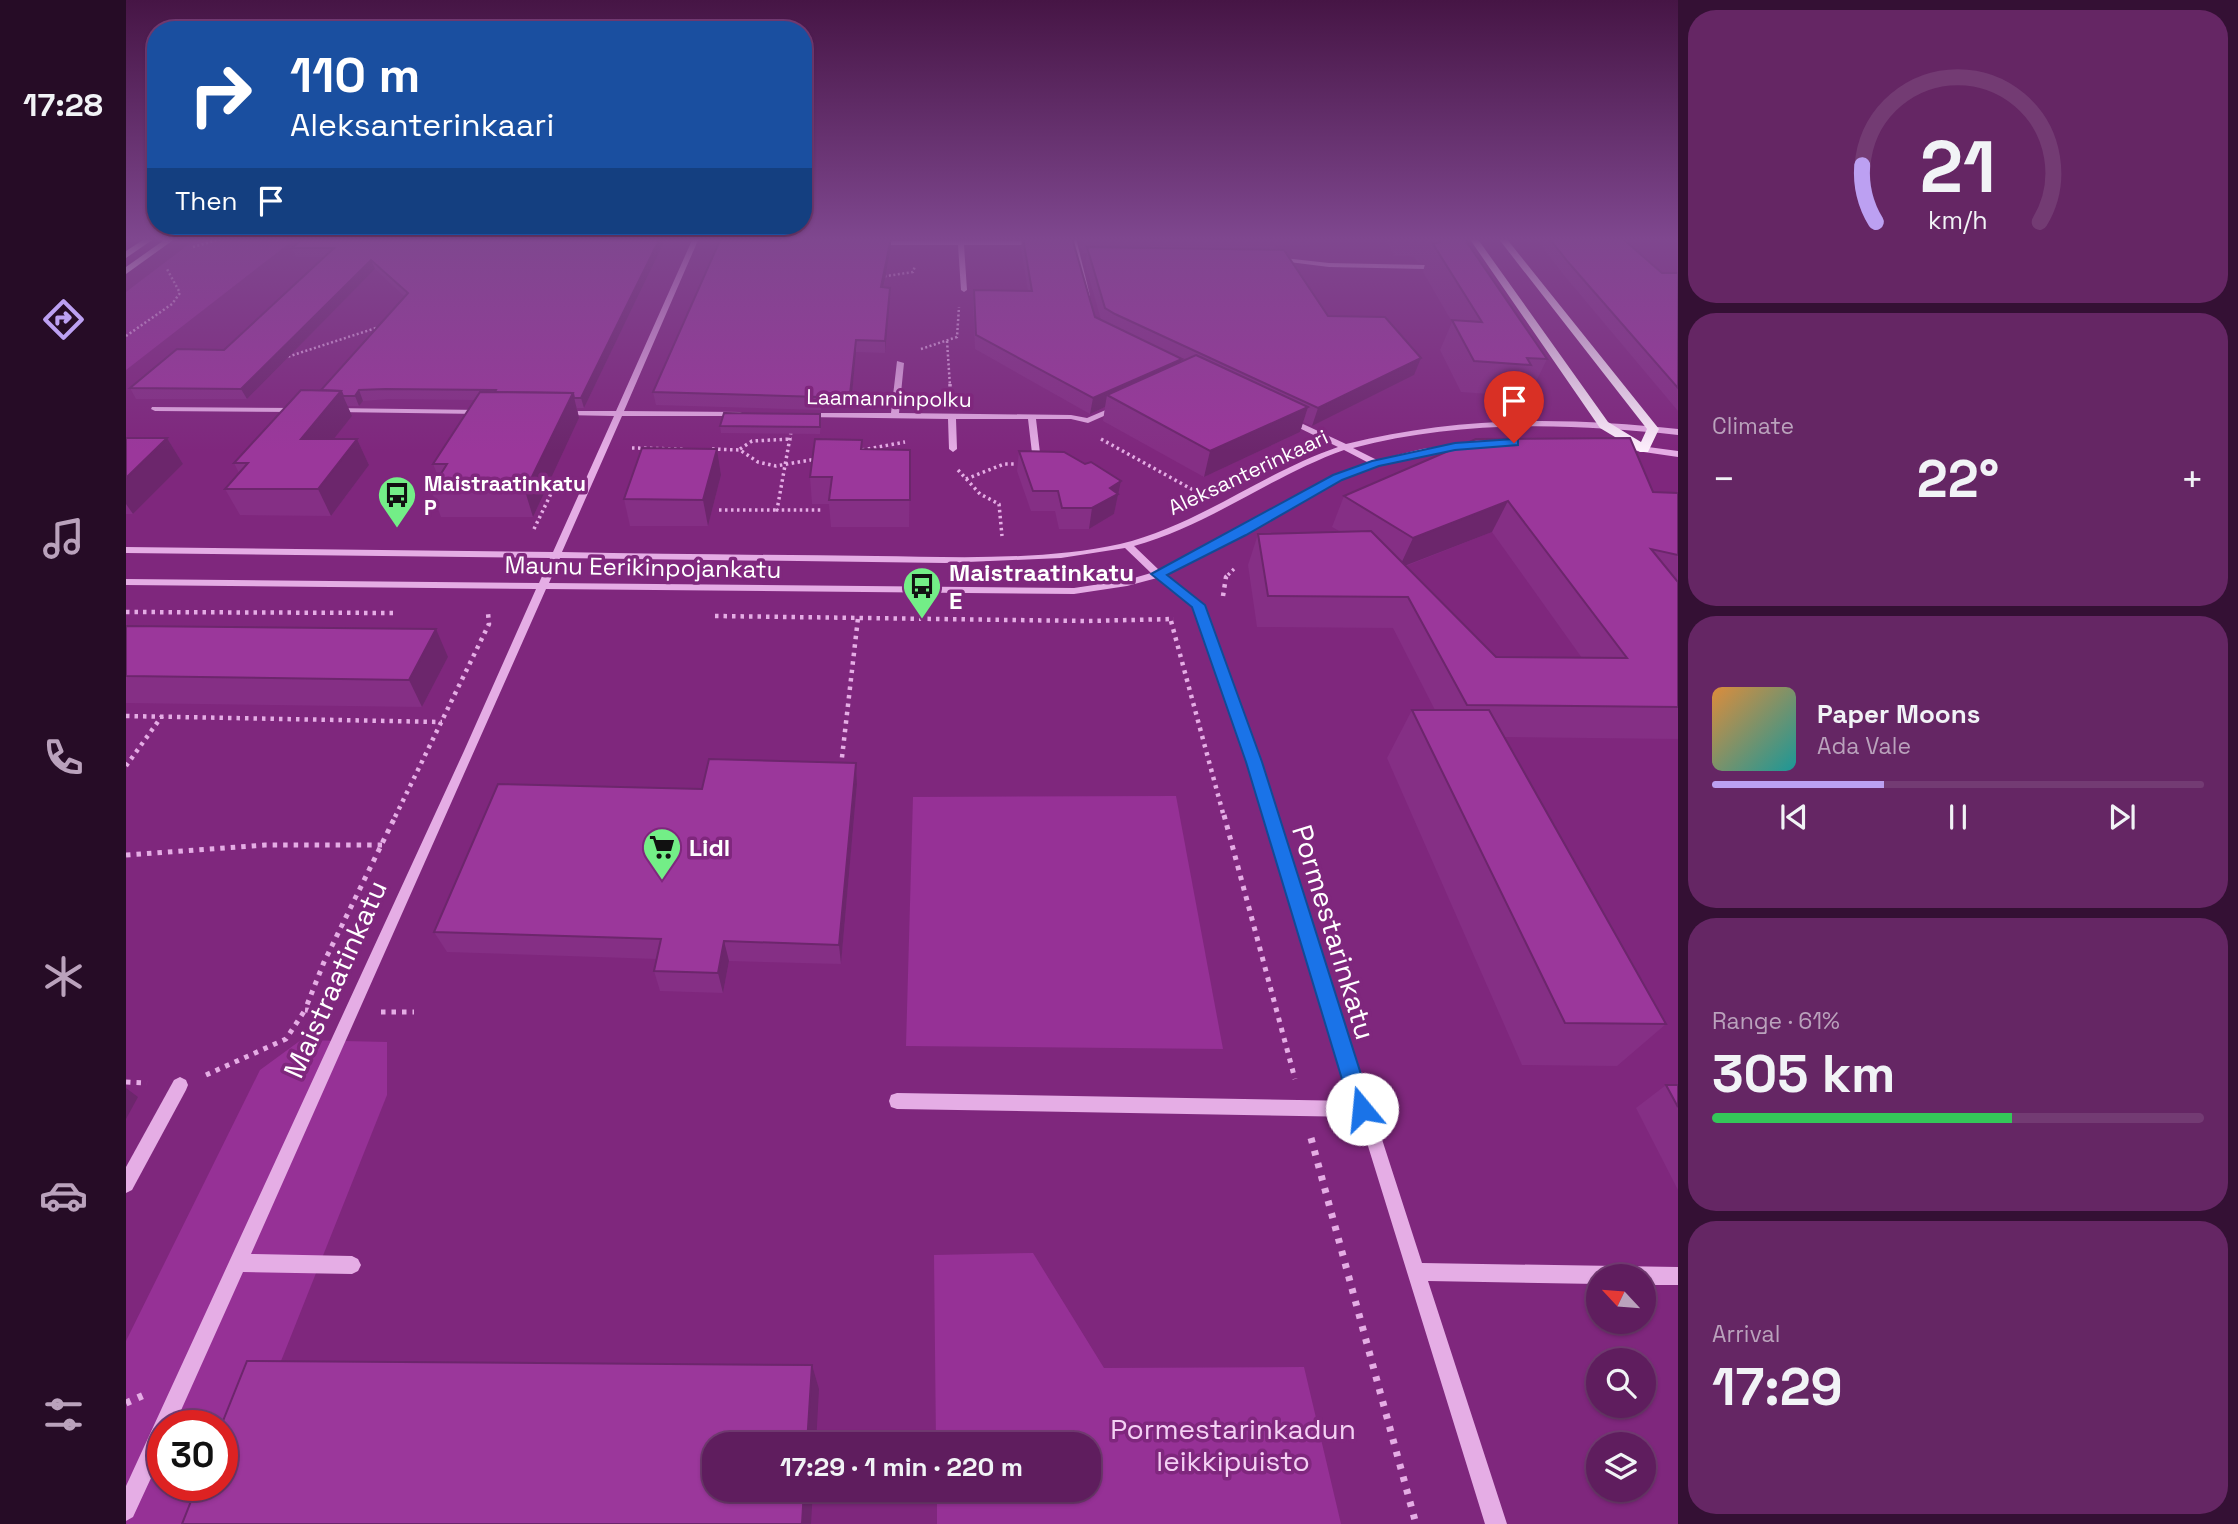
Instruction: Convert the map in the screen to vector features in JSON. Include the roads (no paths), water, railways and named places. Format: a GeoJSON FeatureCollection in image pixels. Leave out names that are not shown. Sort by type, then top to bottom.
{"type":"FeatureCollection","features":[{"type":"Feature","properties":{"kind":"main road"},"geometry":{"type":"LineString","coordinates":[[1523,309],[1604,425],[1644,449],[1653,429],[1558,309]]}},
{"type":"Feature","properties":{"kind":"street","name":"Maistraatinkatu"},"geometry":{"type":"LineString","coordinates":[[171,1410],[664,309]]}},
{"type":"Feature","properties":{"kind":"street"},"geometry":{"type":"LineString","coordinates":[[895,415],[900,363]]}},
{"type":"Feature","properties":{"kind":"street","name":"Laamanninpolku"},"geometry":{"type":"LineString","coordinates":[[795,415],[1032,416],[1071,417],[1088,421],[1124,405]]}},
{"type":"Feature","properties":{"kind":"street"},"geometry":{"type":"LineString","coordinates":[[155,409],[313,410]]}},
{"type":"Feature","properties":{"kind":"street"},"geometry":{"type":"LineString","coordinates":[[327,410],[493,412]]}},
{"type":"Feature","properties":{"kind":"street"},"geometry":{"type":"LineString","coordinates":[[548,412],[755,414]]}},
{"type":"Feature","properties":{"kind":"street"},"geometry":{"type":"LineString","coordinates":[[1279,415],[1376,463]]}},
{"type":"Feature","properties":{"kind":"street"},"geometry":{"type":"LineString","coordinates":[[952,416],[953,449]]}},
{"type":"Feature","properties":{"kind":"street"},"geometry":{"type":"LineString","coordinates":[[1032,416],[1036,453]]}},
{"type":"Feature","properties":{"kind":"street","name":"Aleksanterinkaari"},"geometry":{"type":"LineString","coordinates":[[1127,545],[1174,529],[1292,468],[1346,447],[1434,429],[1490,425],[1604,425],[1678,432]]}},
{"type":"Feature","properties":{"kind":"street","name":"Aleksanterinkaari"},"geometry":{"type":"LineString","coordinates":[[1158,574],[1242,533],[1338,478],[1376,463],[1481,444]]}},
{"type":"Feature","properties":{"kind":"street"},"geometry":{"type":"LineString","coordinates":[[1618,447],[1678,454]]}},
{"type":"Feature","properties":{"kind":"street","name":"Maunu Eerikinpojankatu"},"geometry":{"type":"LineString","coordinates":[[126,550],[945,561],[1056,555],[1127,545]]}},
{"type":"Feature","properties":{"kind":"street","name":"Pormestarinkatu"},"geometry":{"type":"LineString","coordinates":[[1127,545],[1158,574],[1198,605],[1254,762],[1496,1524]]}},
{"type":"Feature","properties":{"kind":"street","name":"Maunu Eerikinpojankatu"},"geometry":{"type":"LineString","coordinates":[[126,582],[1065,592],[1117,585],[1158,574]]}},
{"type":"Feature","properties":{"kind":"street"},"geometry":{"type":"LineString","coordinates":[[126,1184],[180,1085]]}},
{"type":"Feature","properties":{"kind":"street"},"geometry":{"type":"LineString","coordinates":[[897,1101],[1362,1109]]}},
{"type":"Feature","properties":{"kind":"street"},"geometry":{"type":"LineString","coordinates":[[237,1263],[352,1265]]}},
{"type":"Feature","properties":{"kind":"street"},"geometry":{"type":"LineString","coordinates":[[1415,1272],[1586,1275]]}},
{"type":"Feature","properties":{"kind":"street"},"geometry":{"type":"LineString","coordinates":[[1656,1276],[1678,1276]]}},
{"type":"Feature","properties":{"kind":"street","name":"Maistraatinkatu"},"geometry":{"type":"LineString","coordinates":[[126,1510],[147,1463]]}},
{"type":"Feature","properties":{"kind":"place","name":"Maistraatinkatu P"},"geometry":{"type":"Point","coordinates":[397,529]}},
{"type":"Feature","properties":{"kind":"place","name":"Maistraatinkatu E"},"geometry":{"type":"Point","coordinates":[922,620]}},
{"type":"Feature","properties":{"kind":"place","name":"Lidl"},"geometry":{"type":"Point","coordinates":[662,881]}},
{"type":"Feature","properties":{"kind":"park label","name":"Pormestarinkadun leikkipuisto"},"geometry":{"type":"Point","coordinates":[1233,1445]}}]}
